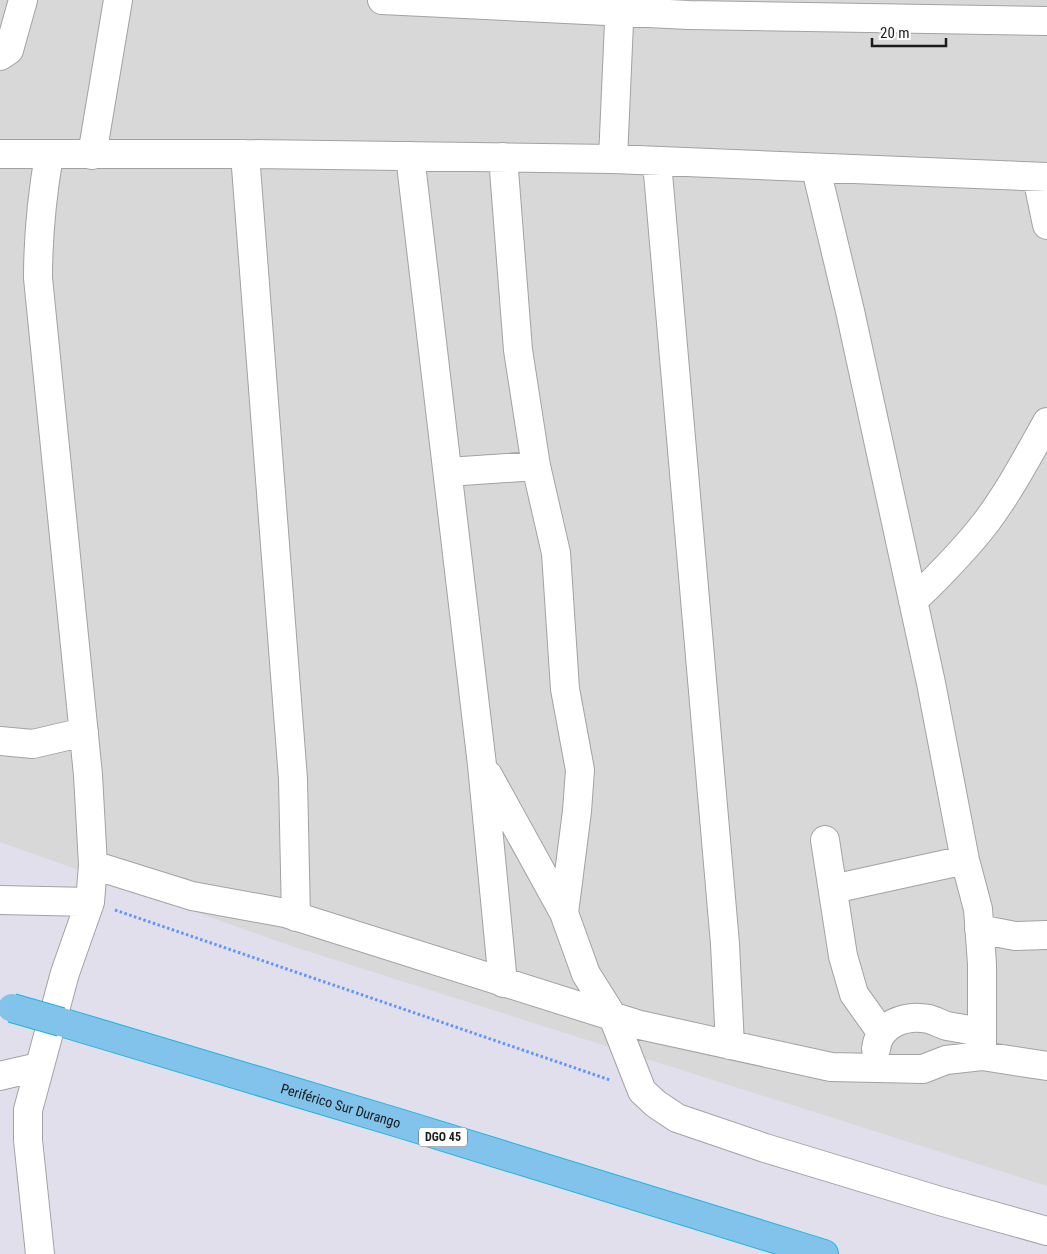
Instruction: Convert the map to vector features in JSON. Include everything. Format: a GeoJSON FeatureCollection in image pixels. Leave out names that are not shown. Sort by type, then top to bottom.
{"type":"FeatureCollection","features":[{"type":"Feature","properties":{"kind":"highway","name":"Periférico Sur Durango"},"geometry":{"type":"LineString","coordinates":[[6,1007],[402,1124],[824,1254]]}},
{"type":"Feature","properties":{"kind":"street"},"geometry":{"type":"LineString","coordinates":[[0,56],[8,50],[23,0]]}},
{"type":"Feature","properties":{"kind":"street"},"geometry":{"type":"LineString","coordinates":[[92,155],[118,0]]}},
{"type":"Feature","properties":{"kind":"street"},"geometry":{"type":"LineString","coordinates":[[382,0],[620,6],[689,15],[1047,21]]}},
{"type":"Feature","properties":{"kind":"street"},"geometry":{"type":"LineString","coordinates":[[613,159],[620,6]]}},
{"type":"Feature","properties":{"kind":"street"},"geometry":{"type":"LineString","coordinates":[[0,154],[245,154],[613,159],[1042,177],[1047,226]]}},
{"type":"Feature","properties":{"kind":"street"},"geometry":{"type":"LineString","coordinates":[[245,154],[291,760],[296,917]]}},
{"type":"Feature","properties":{"kind":"street"},"geometry":{"type":"LineString","coordinates":[[40,1254],[28,1140],[28,1110],[38,1067],[65,973],[90,902],[93,865],[92,816],[38,278],[39,226],[49,155]]}},
{"type":"Feature","properties":{"kind":"street"},"geometry":{"type":"LineString","coordinates":[[410,156],[482,765],[503,982]]}},
{"type":"Feature","properties":{"kind":"street"},"geometry":{"type":"LineString","coordinates":[[503,157],[518,350],[536,466],[556,553],[565,689],[580,770],[578,811],[564,913]]}},
{"type":"Feature","properties":{"kind":"street"},"geometry":{"type":"LineString","coordinates":[[657,162],[723,924],[730,1045]]}},
{"type":"Feature","properties":{"kind":"street"},"geometry":{"type":"LineString","coordinates":[[816,169],[850,311],[913,601],[965,860],[978,909],[982,1044]]}},
{"type":"Feature","properties":{"kind":"street"},"geometry":{"type":"LineString","coordinates":[[913,601],[948,567],[987,522],[1021,470],[1047,422]]}},
{"type":"Feature","properties":{"kind":"street"},"geometry":{"type":"LineString","coordinates":[[448,472],[536,466]]}},
{"type":"Feature","properties":{"kind":"street"},"geometry":{"type":"LineString","coordinates":[[0,741],[33,744],[84,732]]}},
{"type":"Feature","properties":{"kind":"street"},"geometry":{"type":"LineString","coordinates":[[482,765],[564,913],[586,974],[613,1017],[642,1091],[656,1104],[677,1118],[706,1128],[940,1201],[1047,1231]]}},
{"type":"Feature","properties":{"kind":"street"},"geometry":{"type":"LineString","coordinates":[[825,840],[844,956],[854,994],[882,1032]]}},
{"type":"Feature","properties":{"kind":"street"},"geometry":{"type":"LineString","coordinates":[[833,889],[965,860]]}},
{"type":"Feature","properties":{"kind":"street"},"geometry":{"type":"LineString","coordinates":[[93,865],[192,896],[296,917],[613,1017],[831,1067],[923,1069],[982,1044]]}},
{"type":"Feature","properties":{"kind":"street"},"geometry":{"type":"LineString","coordinates":[[0,900],[90,902]]}},
{"type":"Feature","properties":{"kind":"street"},"geometry":{"type":"LineString","coordinates":[[979,929],[1015,936],[1047,935]]}},
{"type":"Feature","properties":{"kind":"street"},"geometry":{"type":"LineString","coordinates":[[876,1068],[876,1047],[882,1032],[893,1022],[908,1017],[928,1019],[945,1025],[982,1044],[1047,1066]]}},
{"type":"Feature","properties":{"kind":"street"},"geometry":{"type":"LineString","coordinates":[[0,1076],[38,1067]]}},
{"type":"Feature","properties":{"kind":"path"},"geometry":{"type":"LineString","coordinates":[[90,902],[494,1038],[642,1091]]}},
{"type":"Feature","properties":{"kind":"shaded area"},"geometry":{"type":"Polygon","coordinates":[[[0,0],[1047,0],[1047,1186],[291,946],[0,842],[0,0]]]}}]}
